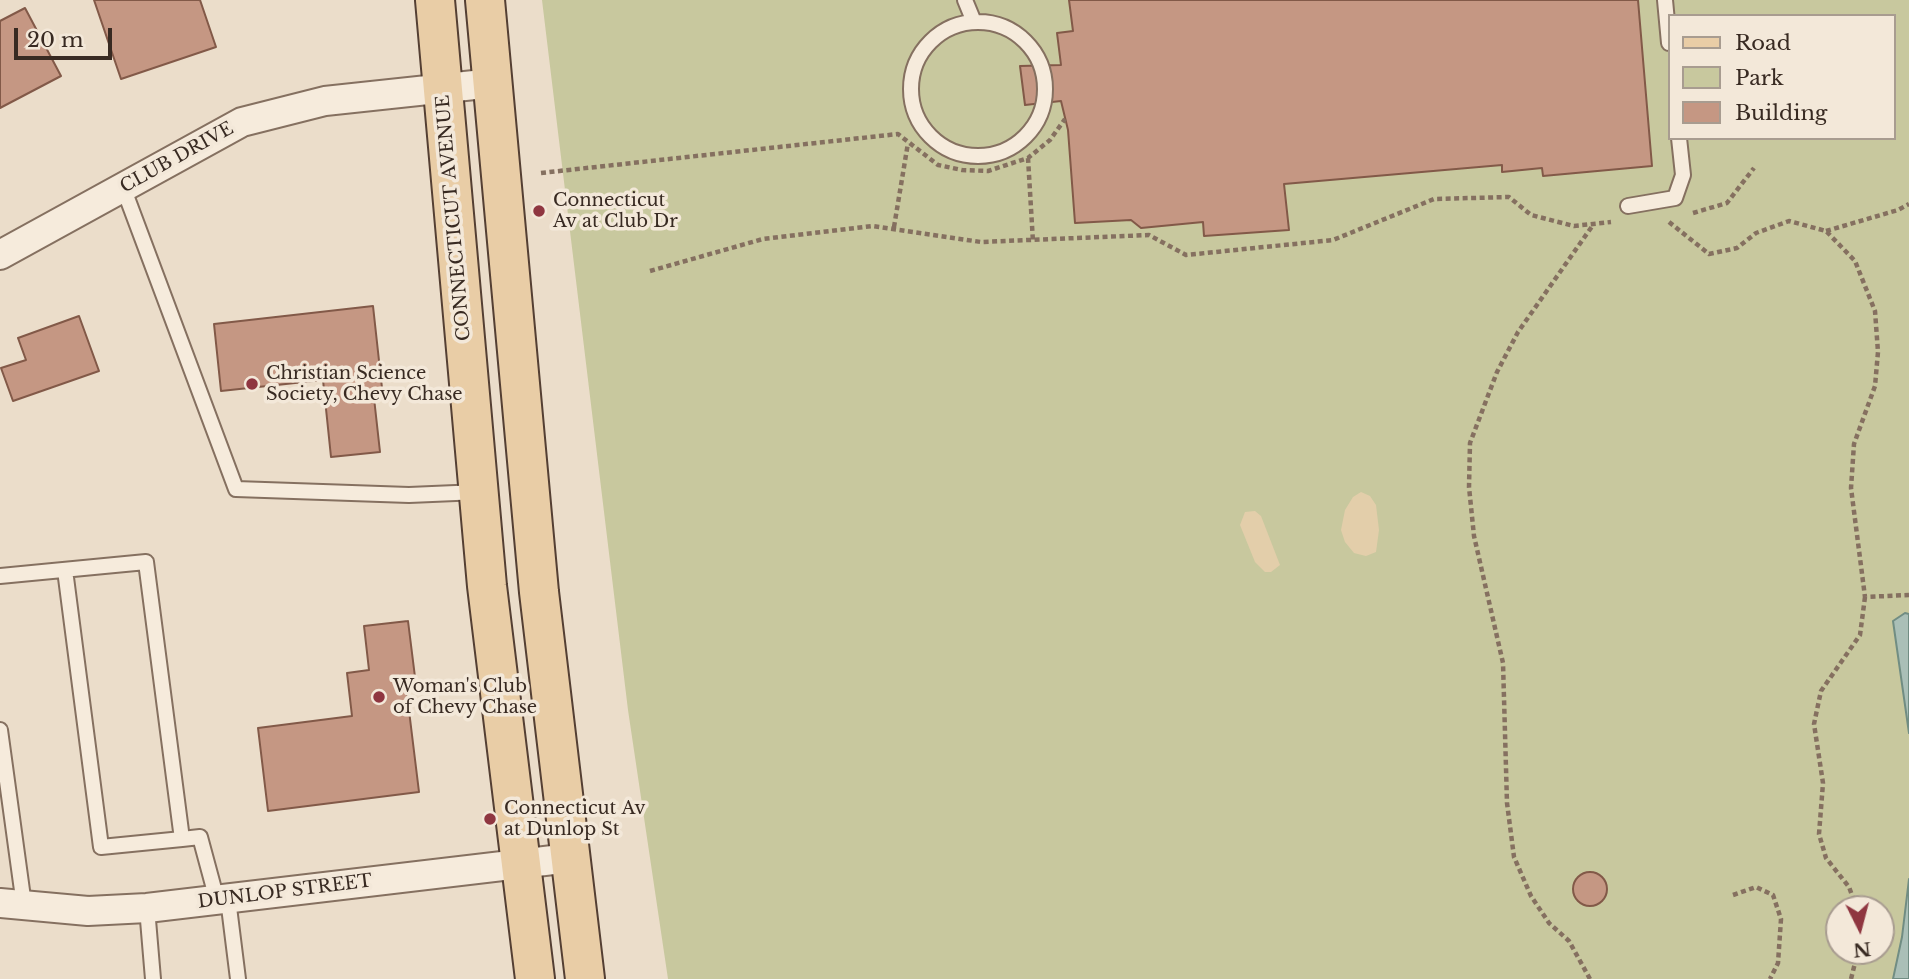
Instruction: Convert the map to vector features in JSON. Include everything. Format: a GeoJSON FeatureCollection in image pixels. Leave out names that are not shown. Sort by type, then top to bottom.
{"type":"FeatureCollection","features":[{"type":"Feature","properties":{"kind":"main road","name":"CONNECTICUT AVENUE"},"geometry":{"type":"LineString","coordinates":[[435,0],[487,586],[523,863],[535,979]]}},
{"type":"Feature","properties":{"kind":"main road"},"geometry":{"type":"LineString","coordinates":[[485,0],[538,592],[585,979]]}},
{"type":"Feature","properties":{"kind":"street","name":"CLUB DRIVE"},"geometry":{"type":"LineString","coordinates":[[0,255],[242,122],[325,101],[493,83]]}},
{"type":"Feature","properties":{"kind":"street","name":"DUNLOP STREET"},"geometry":{"type":"LineString","coordinates":[[12,904],[89,911],[147,908],[570,858]]}},
{"type":"Feature","properties":{"kind":"lane"},"geometry":{"type":"LineString","coordinates":[[965,0],[974,22]]}},
{"type":"Feature","properties":{"kind":"lane"},"geometry":{"type":"LineString","coordinates":[[1665,0],[1668,32]]}},
{"type":"Feature","properties":{"kind":"lane"},"geometry":{"type":"LineString","coordinates":[[974,22],[997,24],[1019,35],[1035,52],[1045,75],[1046,99],[1037,124],[1021,142],[993,155],[970,157],[937,143],[921,127],[910,93],[913,69],[929,43],[948,29],[974,22]]}},
{"type":"Feature","properties":{"kind":"lane"},"geometry":{"type":"LineString","coordinates":[[1628,205],[1675,198],[1684,175],[1679,140]]}},
{"type":"Feature","properties":{"kind":"lane"},"geometry":{"type":"LineString","coordinates":[[123,187],[236,489],[409,495],[479,492]]}},
{"type":"Feature","properties":{"kind":"lane"},"geometry":{"type":"LineString","coordinates":[[0,576],[146,562],[182,838]]}},
{"type":"Feature","properties":{"kind":"lane"},"geometry":{"type":"LineString","coordinates":[[65,570],[101,847],[200,837],[223,899],[238,979]]}},
{"type":"Feature","properties":{"kind":"lane"},"geometry":{"type":"LineString","coordinates":[[0,730],[12,904]]}},
{"type":"Feature","properties":{"kind":"lane"},"geometry":{"type":"LineString","coordinates":[[147,908],[153,979]]}},
{"type":"Feature","properties":{"kind":"path"},"geometry":{"type":"LineString","coordinates":[[541,173],[898,134],[938,164],[962,170],[988,171],[1028,158],[1051,140],[1065,119]]}},
{"type":"Feature","properties":{"kind":"path"},"geometry":{"type":"LineString","coordinates":[[894,228],[908,142]]}},
{"type":"Feature","properties":{"kind":"path"},"geometry":{"type":"LineString","coordinates":[[1028,158],[1033,242]]}},
{"type":"Feature","properties":{"kind":"path"},"geometry":{"type":"LineString","coordinates":[[1689,213],[1727,203],[1754,168]]}},
{"type":"Feature","properties":{"kind":"path"},"geometry":{"type":"LineString","coordinates":[[650,271],[763,239],[872,226],[981,242],[1033,242],[1149,235],[1186,255],[1333,240],[1434,199],[1509,197],[1531,215],[1574,226],[1617,221]]}},
{"type":"Feature","properties":{"kind":"path"},"geometry":{"type":"LineString","coordinates":[[1826,231],[1898,210],[1909,204]]}},
{"type":"Feature","properties":{"kind":"path"},"geometry":{"type":"LineString","coordinates":[[1676,215],[1664,216],[1709,254],[1738,247],[1756,233],[1789,221],[1826,231],[1855,261],[1875,311],[1878,352],[1875,386],[1854,444],[1852,488],[1865,597],[1860,635],[1821,691],[1814,724],[1823,783],[1819,834],[1826,858],[1849,887],[1852,895]]}},
{"type":"Feature","properties":{"kind":"path"},"geometry":{"type":"LineString","coordinates":[[1590,979],[1569,941],[1549,923],[1531,896],[1514,857],[1507,803],[1503,663],[1474,536],[1469,487],[1470,443],[1497,372],[1518,332],[1594,224]]}},
{"type":"Feature","properties":{"kind":"path"},"geometry":{"type":"LineString","coordinates":[[1865,597],[1909,595]]}},
{"type":"Feature","properties":{"kind":"path"},"geometry":{"type":"LineString","coordinates":[[1733,895],[1756,887],[1773,895],[1781,919],[1778,963],[1770,979]]}},
{"type":"Feature","properties":{"kind":"green space"},"geometry":{"type":"Polygon","coordinates":[[[542,0],[1909,0],[1909,979],[668,979],[628,710],[542,0]]]}},
{"type":"Feature","properties":{"kind":"sand"},"geometry":{"type":"Polygon","coordinates":[[[1361,492],[1370,496],[1376,505],[1379,530],[1376,552],[1366,556],[1354,553],[1345,542],[1341,530],[1345,510],[1353,497],[1361,492]]]}},
{"type":"Feature","properties":{"kind":"sand"},"geometry":{"type":"Polygon","coordinates":[[[1255,511],[1261,516],[1280,565],[1271,572],[1265,572],[1255,562],[1240,525],[1245,512],[1255,511]]]}},
{"type":"Feature","properties":{"kind":"shaded area"},"geometry":{"type":"Polygon","coordinates":[[[1905,613],[1909,614],[1909,733],[1893,621],[1905,613]]]}},
{"type":"Feature","properties":{"kind":"shaded area"},"geometry":{"type":"Polygon","coordinates":[[[1909,879],[1909,979],[1893,979],[1902,937],[1909,879]]]}},
{"type":"Feature","properties":{"kind":"building"},"geometry":{"type":"Polygon","coordinates":[[[94,0],[200,0],[216,47],[121,79],[94,0]]]}},
{"type":"Feature","properties":{"kind":"building"},"geometry":{"type":"Polygon","coordinates":[[[1069,0],[1638,0],[1652,166],[1543,176],[1542,168],[1502,172],[1502,165],[1284,184],[1289,230],[1204,236],[1203,222],[1141,228],[1131,220],[1075,223],[1068,130],[1061,101],[1025,105],[1020,66],[1061,65],[1057,33],[1073,31],[1069,0]]]}},
{"type":"Feature","properties":{"kind":"building"},"geometry":{"type":"Polygon","coordinates":[[[25,8],[61,76],[0,108],[0,21],[25,8]]]}},
{"type":"Feature","properties":{"kind":"building","name":"Christian Science Society, Chevy Chase"},"geometry":{"type":"Polygon","coordinates":[[[373,306],[382,388],[373,389],[380,452],[331,457],[323,380],[221,391],[214,324],[373,306]]]}},
{"type":"Feature","properties":{"kind":"building"},"geometry":{"type":"Polygon","coordinates":[[[79,316],[99,371],[13,401],[1,368],[26,360],[18,338],[79,316]]]}},
{"type":"Feature","properties":{"kind":"building","name":"Woman's Club of Chevy Chase"},"geometry":{"type":"Polygon","coordinates":[[[408,621],[415,677],[405,678],[419,792],[268,811],[258,728],[352,716],[347,673],[369,670],[364,626],[408,621]]]}},
{"type":"Feature","properties":{"kind":"building"},"geometry":{"type":"Polygon","coordinates":[[[1590,872],[1602,877],[1607,889],[1602,901],[1590,906],[1578,901],[1573,889],[1578,877],[1590,872]]]}},
{"type":"Feature","properties":{"kind":"place","name":"Connecticut Av at Club Dr"},"geometry":{"type":"Point","coordinates":[539,211]}},
{"type":"Feature","properties":{"kind":"place","name":"Christian Science Society, Chevy Chase"},"geometry":{"type":"Point","coordinates":[252,384]}},
{"type":"Feature","properties":{"kind":"place","name":"Woman's Club of Chevy Chase"},"geometry":{"type":"Point","coordinates":[379,697]}},
{"type":"Feature","properties":{"kind":"place","name":"Connecticut Av at Dunlop St"},"geometry":{"type":"Point","coordinates":[490,819]}}]}
